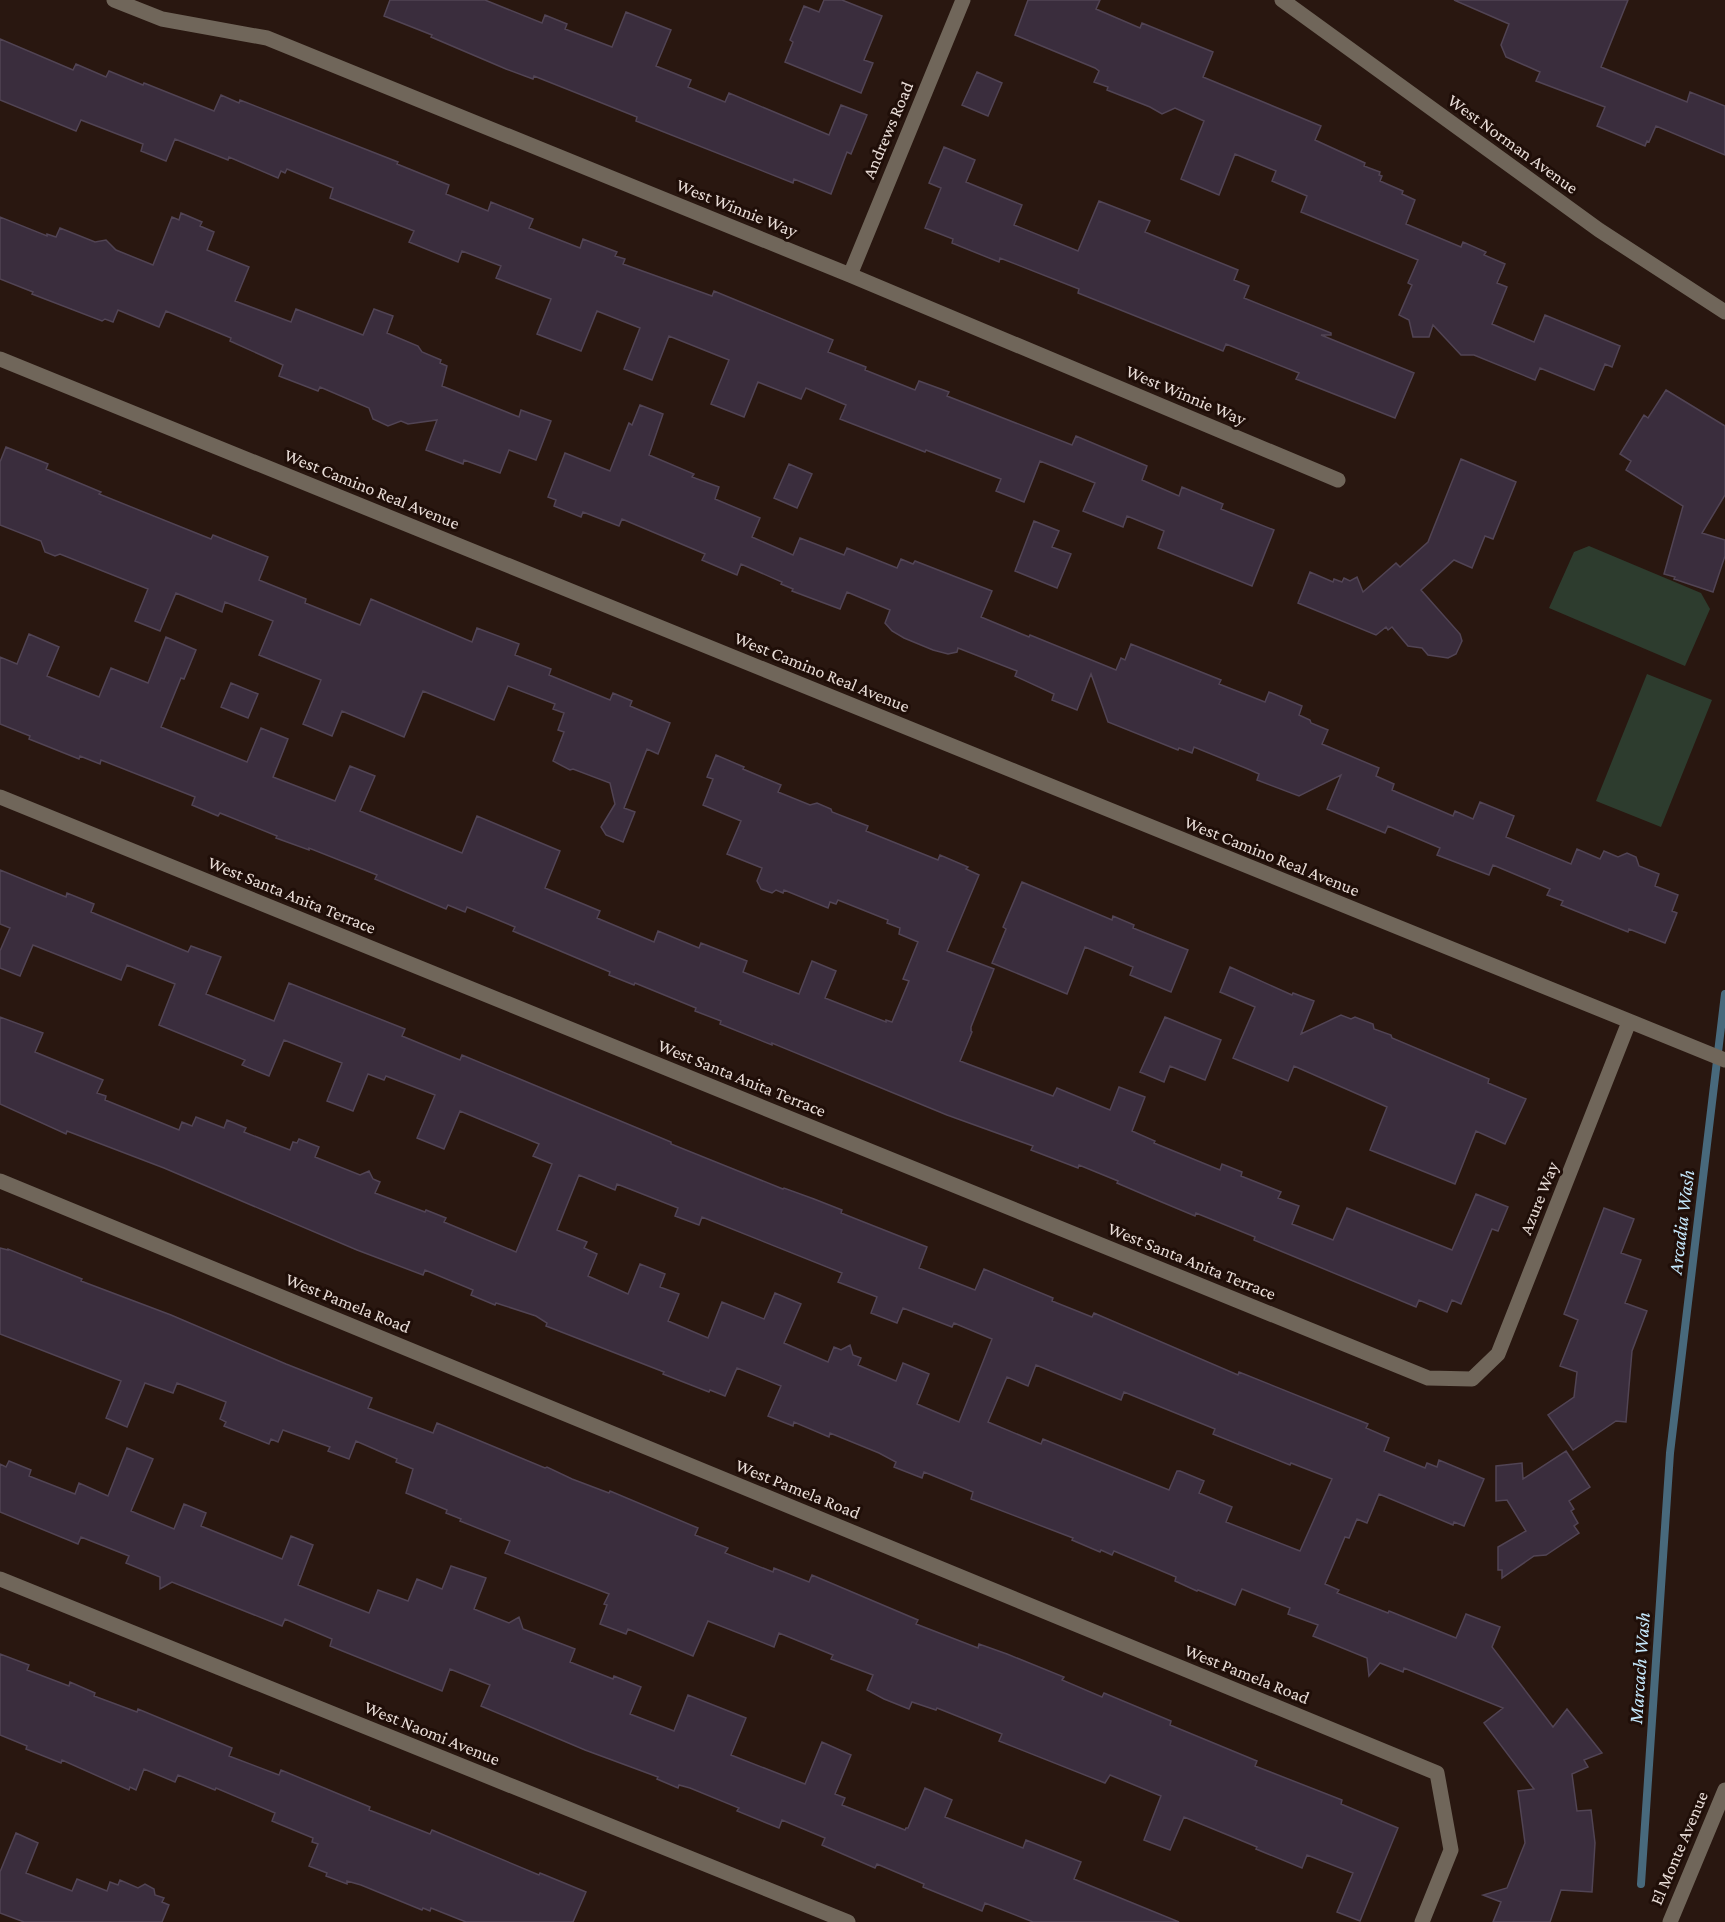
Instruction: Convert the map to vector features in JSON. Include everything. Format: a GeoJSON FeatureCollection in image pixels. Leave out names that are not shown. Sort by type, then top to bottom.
{"type":"FeatureCollection","features":[{"type":"Feature","properties":{"kind":"street","name":"West Winnie Way"},"geometry":{"type":"LineString","coordinates":[[114,0],[162,20],[267,38],[850,275],[1338,480]]}},
{"type":"Feature","properties":{"kind":"street","name":"Andrews Road"},"geometry":{"type":"LineString","coordinates":[[850,275],[963,0]]}},
{"type":"Feature","properties":{"kind":"street","name":"West Norman Avenue"},"geometry":{"type":"LineString","coordinates":[[1282,0],[1599,230],[1725,312]]}},
{"type":"Feature","properties":{"kind":"street","name":"West Camino Real Avenue"},"geometry":{"type":"LineString","coordinates":[[0,359],[1725,1060]]}},
{"type":"Feature","properties":{"kind":"street","name":"West Santa Anita Terrace"},"geometry":{"type":"LineString","coordinates":[[0,797],[1428,1378],[1472,1379]]}},
{"type":"Feature","properties":{"kind":"street","name":"Azure Way"},"geometry":{"type":"LineString","coordinates":[[1472,1379],[1498,1354],[1629,1022]]}},
{"type":"Feature","properties":{"kind":"street","name":"West Pamela Road"},"geometry":{"type":"LineString","coordinates":[[0,1181],[1437,1773],[1451,1850],[1422,1922]]}},
{"type":"Feature","properties":{"kind":"street","name":"West Naomi Avenue"},"geometry":{"type":"LineString","coordinates":[[0,1579],[849,1922]]}},
{"type":"Feature","properties":{"kind":"street","name":"El Monte Avenue"},"geometry":{"type":"LineString","coordinates":[[1670,1922],[1725,1790]]}},
{"type":"Feature","properties":{"kind":"green space"},"geometry":{"type":"Polygon","coordinates":[[[1589,546],[1701,593],[1710,609],[1685,666],[1549,608],[1574,552],[1589,546]]]}},
{"type":"Feature","properties":{"kind":"green space"},"geometry":{"type":"Polygon","coordinates":[[[1647,674],[1712,700],[1661,827],[1596,801],[1647,674]]]}},
{"type":"Feature","properties":{"kind":"building"},"geometry":{"type":"Polygon","coordinates":[[[390,0],[485,0],[542,23],[545,15],[567,24],[565,29],[612,47],[626,12],[671,30],[656,66],[691,80],[688,87],[725,102],[729,93],[829,135],[841,105],[867,115],[851,154],[847,152],[831,194],[794,179],[793,183],[636,121],[637,117],[534,76],[533,79],[506,69],[431,37],[432,35],[384,16],[390,0]]]}},
{"type":"Feature","properties":{"kind":"building"},"geometry":{"type":"Polygon","coordinates":[[[824,0],[842,0],[882,16],[864,60],[873,63],[861,93],[785,62],[793,42],[790,40],[804,6],[819,12],[824,0]]]}},
{"type":"Feature","properties":{"kind":"building"},"geometry":{"type":"Polygon","coordinates":[[[1028,0],[1100,0],[1096,9],[1140,28],[1142,23],[1213,52],[1203,77],[1321,126],[1315,140],[1380,172],[1379,175],[1382,176],[1380,181],[1403,191],[1402,194],[1415,200],[1406,224],[1461,247],[1463,242],[1486,252],[1484,255],[1505,264],[1497,283],[1507,287],[1492,324],[1534,342],[1545,315],[1620,346],[1612,367],[1605,364],[1594,390],[1540,368],[1535,380],[1474,355],[1461,355],[1433,325],[1429,337],[1413,337],[1409,320],[1399,315],[1412,285],[1408,283],[1418,260],[1301,212],[1307,196],[1272,181],[1276,171],[1235,154],[1219,195],[1181,179],[1204,121],[1175,108],[1162,114],[1107,90],[1108,87],[1094,82],[1099,71],[1095,68],[1015,35],[1028,0]]]}},
{"type":"Feature","properties":{"kind":"building"},"geometry":{"type":"Polygon","coordinates":[[[1454,0],[1628,0],[1601,67],[1687,102],[1690,92],[1725,106],[1725,155],[1656,126],[1645,146],[1597,126],[1605,107],[1536,81],[1540,72],[1506,57],[1501,45],[1509,24],[1454,0]]]}},
{"type":"Feature","properties":{"kind":"building"},"geometry":{"type":"Polygon","coordinates":[[[0,39],[73,70],[76,64],[106,77],[109,71],[214,111],[221,95],[239,103],[240,100],[398,162],[397,164],[449,185],[446,194],[488,211],[491,202],[533,219],[529,228],[580,248],[583,239],[617,252],[615,256],[625,259],[623,264],[712,296],[714,291],[833,340],[828,352],[866,367],[865,370],[915,390],[919,381],[949,392],[947,396],[1072,445],[1076,436],[1147,466],[1142,480],[1179,496],[1182,487],[1223,504],[1221,509],[1274,530],[1252,586],[1158,548],[1164,531],[1127,516],[1123,527],[1083,511],[1095,483],[1040,461],[1024,502],[996,491],[1001,479],[840,419],[846,405],[806,388],[801,399],[758,382],[744,417],[711,404],[729,360],[669,336],[652,380],[624,369],[640,328],[597,311],[581,351],[537,334],[551,299],[496,278],[501,266],[462,251],[458,262],[409,242],[414,231],[330,198],[333,188],[287,169],[285,173],[281,171],[278,178],[229,157],[228,160],[175,139],[166,161],[141,151],[143,144],[81,120],[76,131],[0,100],[0,39]]]}},
{"type":"Feature","properties":{"kind":"building"},"geometry":{"type":"Polygon","coordinates":[[[977,72],[1002,83],[988,116],[962,105],[977,72]]]}},
{"type":"Feature","properties":{"kind":"building"},"geometry":{"type":"Polygon","coordinates":[[[944,147],[975,160],[966,182],[1022,205],[1014,225],[1078,251],[1099,201],[1150,221],[1145,232],[1238,270],[1234,280],[1249,286],[1244,298],[1331,333],[1331,335],[1321,335],[1414,373],[1395,418],[1296,379],[1299,373],[1226,344],[1223,351],[1078,293],[1079,289],[1000,258],[999,262],[952,243],[953,239],[925,228],[941,188],[929,183],[944,147]]]}},
{"type":"Feature","properties":{"kind":"building"},"geometry":{"type":"Polygon","coordinates":[[[181,213],[202,222],[200,226],[214,232],[207,250],[249,267],[235,301],[291,322],[296,309],[363,335],[374,309],[393,316],[387,333],[418,346],[422,352],[441,360],[440,363],[447,366],[442,386],[519,417],[521,410],[551,421],[536,460],[509,450],[500,473],[464,460],[463,464],[426,450],[437,420],[408,424],[401,421],[388,426],[373,419],[369,408],[320,387],[318,391],[279,376],[283,365],[230,341],[231,338],[166,311],[159,327],[118,310],[113,322],[105,319],[102,321],[0,279],[0,217],[47,236],[47,234],[56,237],[60,228],[95,242],[106,240],[116,250],[153,265],[172,217],[179,220],[181,213]]]}},
{"type":"Feature","properties":{"kind":"building"},"geometry":{"type":"Polygon","coordinates":[[[1666,390],[1725,426],[1725,495],[1702,533],[1725,540],[1725,556],[1713,592],[1664,574],[1683,506],[1626,470],[1631,461],[1620,454],[1644,415],[1648,418],[1666,390]]]}},
{"type":"Feature","properties":{"kind":"building"},"geometry":{"type":"Polygon","coordinates":[[[640,405],[663,414],[649,455],[694,474],[692,477],[719,487],[715,499],[760,518],[752,537],[793,555],[800,538],[844,555],[847,548],[897,568],[901,559],[913,564],[915,561],[992,591],[981,617],[1116,670],[1121,658],[1125,660],[1131,644],[1221,680],[1219,684],[1265,702],[1269,692],[1302,706],[1299,715],[1328,730],[1322,744],[1379,768],[1376,776],[1394,784],[1392,790],[1453,816],[1455,811],[1473,819],[1480,802],[1514,816],[1506,837],[1571,864],[1577,849],[1600,859],[1604,851],[1618,857],[1627,853],[1636,857],[1639,866],[1659,874],[1655,886],[1678,895],[1672,911],[1677,913],[1665,943],[1629,929],[1628,932],[1561,905],[1563,901],[1547,895],[1550,889],[1493,865],[1489,875],[1437,855],[1440,848],[1388,826],[1385,833],[1327,809],[1341,775],[1299,796],[1257,780],[1259,774],[1194,747],[1192,753],[1179,748],[1178,750],[1108,722],[1091,674],[1077,710],[1052,700],[1054,694],[1015,676],[1017,671],[958,648],[957,652],[948,654],[904,638],[892,631],[885,623],[890,610],[847,592],[840,609],[792,591],[793,589],[781,584],[782,582],[741,564],[737,575],[702,560],[705,554],[622,519],[619,526],[583,512],[581,517],[554,506],[556,500],[548,497],[565,453],[610,471],[629,423],[632,425],[640,405]]]}},
{"type":"Feature","properties":{"kind":"building"},"geometry":{"type":"Polygon","coordinates":[[[6,447],[48,464],[46,469],[101,492],[99,494],[211,539],[213,535],[268,557],[259,580],[306,599],[305,603],[360,625],[371,599],[472,642],[477,628],[519,644],[515,655],[551,669],[549,675],[610,700],[613,693],[632,701],[630,706],[670,723],[658,754],[647,749],[624,808],[635,812],[623,842],[606,835],[601,827],[615,804],[610,783],[573,769],[570,770],[553,761],[564,732],[558,730],[564,713],[553,709],[555,704],[508,686],[494,720],[423,691],[404,737],[342,711],[332,736],[303,724],[321,680],[259,655],[273,621],[225,602],[222,612],[176,593],[160,631],[135,621],[148,589],[60,554],[55,556],[45,552],[41,541],[0,525],[0,462],[6,447]]]}},
{"type":"Feature","properties":{"kind":"building"},"geometry":{"type":"Polygon","coordinates":[[[1461,459],[1516,482],[1493,539],[1485,536],[1472,568],[1454,560],[1421,590],[1460,634],[1462,641],[1456,654],[1448,658],[1428,655],[1422,648],[1408,646],[1392,627],[1388,630],[1386,627],[1376,635],[1298,603],[1310,572],[1333,582],[1334,579],[1342,582],[1344,578],[1350,581],[1357,577],[1363,592],[1396,563],[1400,567],[1428,542],[1461,459]]]}},
{"type":"Feature","properties":{"kind":"building"},"geometry":{"type":"Polygon","coordinates":[[[789,464],[812,474],[797,508],[774,498],[789,464]]]}},
{"type":"Feature","properties":{"kind":"building"},"geometry":{"type":"Polygon","coordinates":[[[1034,521],[1059,531],[1052,547],[1071,554],[1057,588],[1015,571],[1034,521]]]}},
{"type":"Feature","properties":{"kind":"building"},"geometry":{"type":"Polygon","coordinates":[[[29,634],[59,647],[47,676],[99,697],[111,668],[148,683],[166,637],[196,650],[184,679],[181,678],[161,727],[247,762],[261,728],[288,739],[273,777],[335,801],[350,766],[375,776],[360,811],[462,853],[477,816],[560,851],[545,888],[600,911],[597,918],[654,942],[658,931],[699,948],[701,943],[747,961],[743,972],[799,994],[812,961],[836,971],[825,998],[886,1022],[886,1020],[892,1022],[909,981],[903,979],[918,942],[899,934],[900,928],[887,923],[888,920],[838,900],[836,904],[830,902],[828,908],[784,890],[783,893],[776,890],[772,893],[761,889],[757,881],[762,868],[727,854],[741,821],[703,805],[713,779],[707,777],[716,755],[781,785],[778,792],[810,805],[817,803],[831,809],[832,812],[868,826],[866,831],[938,860],[940,855],[968,867],[966,869],[979,875],[947,951],[994,969],[960,1061],[1053,1096],[1057,1088],[1110,1110],[1119,1087],[1145,1097],[1132,1131],[1155,1141],[1154,1143],[1220,1170],[1222,1164],[1242,1172],[1241,1176],[1281,1192],[1278,1198],[1299,1206],[1292,1224],[1333,1240],[1347,1208],[1452,1250],[1476,1194],[1508,1207],[1498,1231],[1492,1229],[1461,1304],[1452,1300],[1447,1312],[1419,1300],[1416,1307],[1254,1240],[1255,1237],[1152,1198],[1079,1165],[1078,1168],[1031,1150],[1033,1146],[947,1115],[720,1024],[721,1021],[695,1011],[696,1008],[609,975],[610,972],[513,931],[515,927],[467,907],[465,912],[448,905],[446,909],[375,879],[377,875],[309,848],[309,850],[276,838],[277,836],[220,813],[218,816],[192,805],[195,797],[101,760],[100,764],[80,756],[79,759],[29,739],[30,736],[0,724],[0,657],[17,664],[29,634]]]}},
{"type":"Feature","properties":{"kind":"building"},"geometry":{"type":"Polygon","coordinates":[[[231,683],[258,694],[248,718],[221,707],[231,683]]]}},
{"type":"Feature","properties":{"kind":"building"},"geometry":{"type":"Polygon","coordinates":[[[0,870],[66,897],[67,893],[94,904],[91,912],[188,952],[191,946],[221,957],[206,994],[274,1021],[289,983],[405,1029],[402,1036],[460,1060],[462,1055],[671,1142],[671,1144],[842,1210],[841,1213],[927,1247],[919,1268],[975,1290],[984,1269],[1053,1298],[1052,1301],[1092,1317],[1094,1313],[1238,1375],[1239,1372],[1368,1424],[1366,1428],[1389,1438],[1384,1451],[1425,1468],[1427,1463],[1437,1467],[1439,1460],[1484,1479],[1464,1526],[1454,1522],[1453,1525],[1379,1494],[1367,1523],[1357,1519],[1349,1538],[1345,1537],[1325,1584],[1339,1590],[1337,1593],[1456,1638],[1466,1614],[1500,1627],[1492,1647],[1553,1727],[1567,1709],[1602,1753],[1584,1760],[1588,1767],[1572,1774],[1577,1811],[1591,1810],[1595,1843],[1592,1892],[1561,1890],[1550,1922],[1493,1922],[1501,1902],[1483,1895],[1507,1888],[1525,1843],[1518,1791],[1534,1789],[1484,1723],[1503,1708],[1404,1668],[1403,1672],[1380,1663],[1369,1676],[1367,1658],[1313,1636],[1318,1625],[1288,1614],[1290,1608],[1242,1589],[1235,1605],[1197,1591],[1175,1581],[1176,1577],[1114,1551],[1112,1555],[1101,1550],[1100,1552],[1072,1540],[1073,1538],[971,1499],[973,1492],[924,1472],[922,1478],[894,1467],[896,1462],[830,1433],[829,1437],[794,1422],[793,1426],[768,1416],[781,1386],[737,1368],[725,1396],[710,1390],[709,1392],[546,1326],[547,1323],[536,1316],[496,1303],[495,1305],[471,1295],[473,1290],[425,1270],[423,1275],[357,1250],[164,1168],[67,1131],[66,1134],[0,1104],[0,1017],[43,1033],[35,1052],[103,1080],[97,1093],[106,1096],[105,1100],[179,1130],[182,1122],[192,1126],[196,1117],[224,1128],[227,1120],[246,1128],[244,1132],[290,1150],[293,1142],[297,1143],[299,1139],[319,1147],[315,1157],[360,1175],[369,1171],[373,1179],[380,1182],[375,1193],[446,1218],[444,1222],[516,1252],[552,1164],[533,1156],[539,1144],[460,1111],[444,1149],[417,1138],[435,1095],[386,1076],[384,1080],[368,1074],[353,1111],[327,1101],[342,1063],[284,1040],[269,1076],[242,1065],[245,1060],[159,1025],[175,984],[127,965],[121,980],[33,945],[20,976],[0,968],[0,951],[10,928],[0,924],[0,870]],[[579,1175],[557,1230],[587,1242],[584,1248],[597,1254],[588,1276],[628,1294],[640,1264],[665,1274],[660,1287],[679,1294],[668,1321],[708,1338],[722,1302],[764,1319],[775,1293],[801,1304],[784,1343],[828,1362],[834,1347],[841,1350],[850,1345],[853,1355],[861,1358],[858,1365],[896,1381],[903,1363],[929,1374],[917,1404],[959,1422],[992,1339],[954,1323],[952,1327],[903,1308],[897,1323],[871,1313],[877,1297],[838,1282],[842,1273],[702,1217],[699,1225],[675,1216],[678,1208],[617,1184],[615,1190],[579,1175]],[[1036,1365],[1028,1386],[1007,1377],[988,1422],[1041,1444],[1043,1439],[1169,1490],[1177,1471],[1180,1471],[1204,1481],[1199,1493],[1232,1507],[1226,1522],[1300,1551],[1332,1479],[1213,1434],[1215,1429],[1124,1392],[1121,1400],[1036,1365]]]}},
{"type":"Feature","properties":{"kind":"building"},"geometry":{"type":"Polygon","coordinates":[[[1022,882],[1112,920],[1113,916],[1134,925],[1133,928],[1188,950],[1171,992],[1130,975],[1133,967],[1085,947],[1067,994],[992,963],[1006,929],[1003,927],[1022,882]]]}},
{"type":"Feature","properties":{"kind":"building"},"geometry":{"type":"Polygon","coordinates":[[[1230,967],[1292,995],[1293,993],[1314,1001],[1301,1034],[1341,1015],[1351,1019],[1355,1017],[1373,1024],[1374,1029],[1391,1035],[1392,1038],[1489,1079],[1488,1083],[1526,1099],[1505,1144],[1476,1131],[1455,1184],[1370,1150],[1387,1107],[1294,1066],[1288,1081],[1233,1058],[1255,1007],[1220,992],[1230,967]]]}},
{"type":"Feature","properties":{"kind":"building"},"geometry":{"type":"Polygon","coordinates":[[[1165,1017],[1221,1040],[1205,1080],[1170,1066],[1164,1082],[1140,1072],[1165,1017]]]}},
{"type":"Feature","properties":{"kind":"building"},"geometry":{"type":"Polygon","coordinates":[[[1604,1208],[1634,1219],[1621,1253],[1641,1260],[1625,1303],[1647,1311],[1632,1351],[1626,1422],[1616,1421],[1573,1450],[1548,1415],[1574,1397],[1577,1372],[1560,1366],[1578,1320],[1564,1314],[1604,1208]]]}},
{"type":"Feature","properties":{"kind":"building"},"geometry":{"type":"Polygon","coordinates":[[[0,1248],[8,1249],[82,1279],[81,1281],[171,1315],[372,1398],[368,1408],[433,1433],[437,1423],[698,1528],[695,1535],[728,1548],[725,1553],[773,1572],[774,1568],[809,1582],[812,1575],[918,1620],[916,1624],[978,1648],[979,1644],[1007,1654],[1064,1677],[1062,1680],[1102,1697],[1104,1693],[1171,1721],[1170,1725],[1257,1761],[1255,1766],[1342,1800],[1341,1804],[1398,1828],[1360,1921],[1337,1912],[1353,1873],[1307,1855],[1302,1868],[1184,1817],[1170,1850],[1144,1840],[1161,1796],[1110,1775],[1105,1783],[999,1741],[1002,1734],[937,1708],[936,1710],[912,1702],[909,1709],[884,1699],[867,1690],[873,1675],[831,1659],[833,1655],[779,1633],[774,1647],[708,1621],[693,1656],[628,1629],[626,1634],[600,1624],[607,1605],[604,1604],[609,1594],[505,1553],[510,1541],[460,1521],[461,1519],[446,1513],[447,1510],[406,1493],[413,1469],[396,1462],[397,1459],[356,1441],[349,1459],[328,1451],[330,1447],[283,1430],[278,1442],[271,1439],[269,1444],[224,1426],[226,1422],[220,1419],[226,1402],[177,1383],[173,1393],[145,1383],[127,1427],[106,1418],[121,1381],[0,1334],[0,1248]]]}},
{"type":"Feature","properties":{"kind":"building"},"geometry":{"type":"Polygon","coordinates":[[[127,1448],[153,1459],[131,1511],[174,1529],[184,1504],[206,1513],[201,1526],[282,1559],[291,1536],[313,1545],[298,1585],[369,1613],[378,1590],[408,1601],[417,1579],[442,1589],[451,1566],[486,1578],[474,1609],[509,1623],[519,1617],[523,1629],[575,1649],[570,1662],[641,1687],[630,1714],[674,1731],[688,1695],[746,1718],[731,1755],[805,1784],[822,1742],[851,1755],[835,1794],[845,1798],[842,1805],[905,1830],[908,1828],[925,1788],[952,1800],[945,1817],[1023,1848],[1026,1840],[1081,1862],[1074,1879],[1179,1922],[1033,1922],[985,1903],[982,1911],[923,1887],[924,1884],[877,1864],[875,1868],[822,1845],[825,1838],[782,1820],[779,1828],[737,1811],[739,1808],[690,1788],[679,1785],[678,1788],[657,1779],[658,1777],[585,1750],[481,1706],[490,1685],[450,1669],[442,1691],[330,1646],[332,1639],[285,1619],[282,1626],[172,1582],[160,1589],[160,1577],[126,1563],[129,1556],[81,1537],[78,1544],[0,1512],[0,1464],[6,1467],[9,1461],[31,1470],[29,1476],[75,1494],[79,1483],[108,1496],[127,1448]]]}},
{"type":"Feature","properties":{"kind":"building"},"geometry":{"type":"Polygon","coordinates":[[[1566,1451],[1590,1487],[1569,1501],[1574,1509],[1571,1511],[1578,1523],[1574,1526],[1579,1533],[1546,1555],[1534,1556],[1502,1578],[1502,1570],[1498,1570],[1498,1547],[1526,1531],[1507,1500],[1496,1501],[1496,1466],[1522,1463],[1523,1479],[1566,1451]]]}},
{"type":"Feature","properties":{"kind":"building"},"geometry":{"type":"Polygon","coordinates":[[[0,1654],[29,1665],[27,1670],[69,1686],[70,1682],[95,1693],[94,1696],[137,1712],[138,1709],[232,1748],[229,1756],[279,1775],[281,1770],[370,1807],[369,1810],[430,1834],[432,1830],[586,1892],[573,1922],[466,1922],[431,1908],[430,1911],[423,1908],[422,1910],[361,1885],[347,1881],[347,1884],[326,1876],[327,1873],[309,1866],[318,1844],[312,1842],[313,1838],[272,1821],[275,1813],[216,1788],[215,1790],[178,1775],[175,1782],[144,1769],[136,1790],[130,1787],[129,1790],[62,1760],[61,1763],[26,1749],[27,1746],[0,1735],[0,1654]]]}},
{"type":"Feature","properties":{"kind":"building"},"geometry":{"type":"Polygon","coordinates":[[[16,1833],[38,1843],[26,1873],[72,1891],[77,1879],[107,1891],[110,1882],[118,1885],[120,1880],[138,1888],[145,1884],[154,1889],[155,1895],[164,1898],[162,1902],[169,1905],[162,1922],[24,1922],[0,1913],[0,1872],[16,1833]]]}},
{"type":"Feature","properties":{"kind":"waterway","name":"Arcadia Wash"},"geometry":{"type":"LineString","coordinates":[[1641,1884],[1670,1453],[1725,994]]}},
{"type":"Feature","properties":{"kind":"water label","name":"Marcach Wash"},"geometry":{"type":"Point","coordinates":[1639,1668]}}]}
